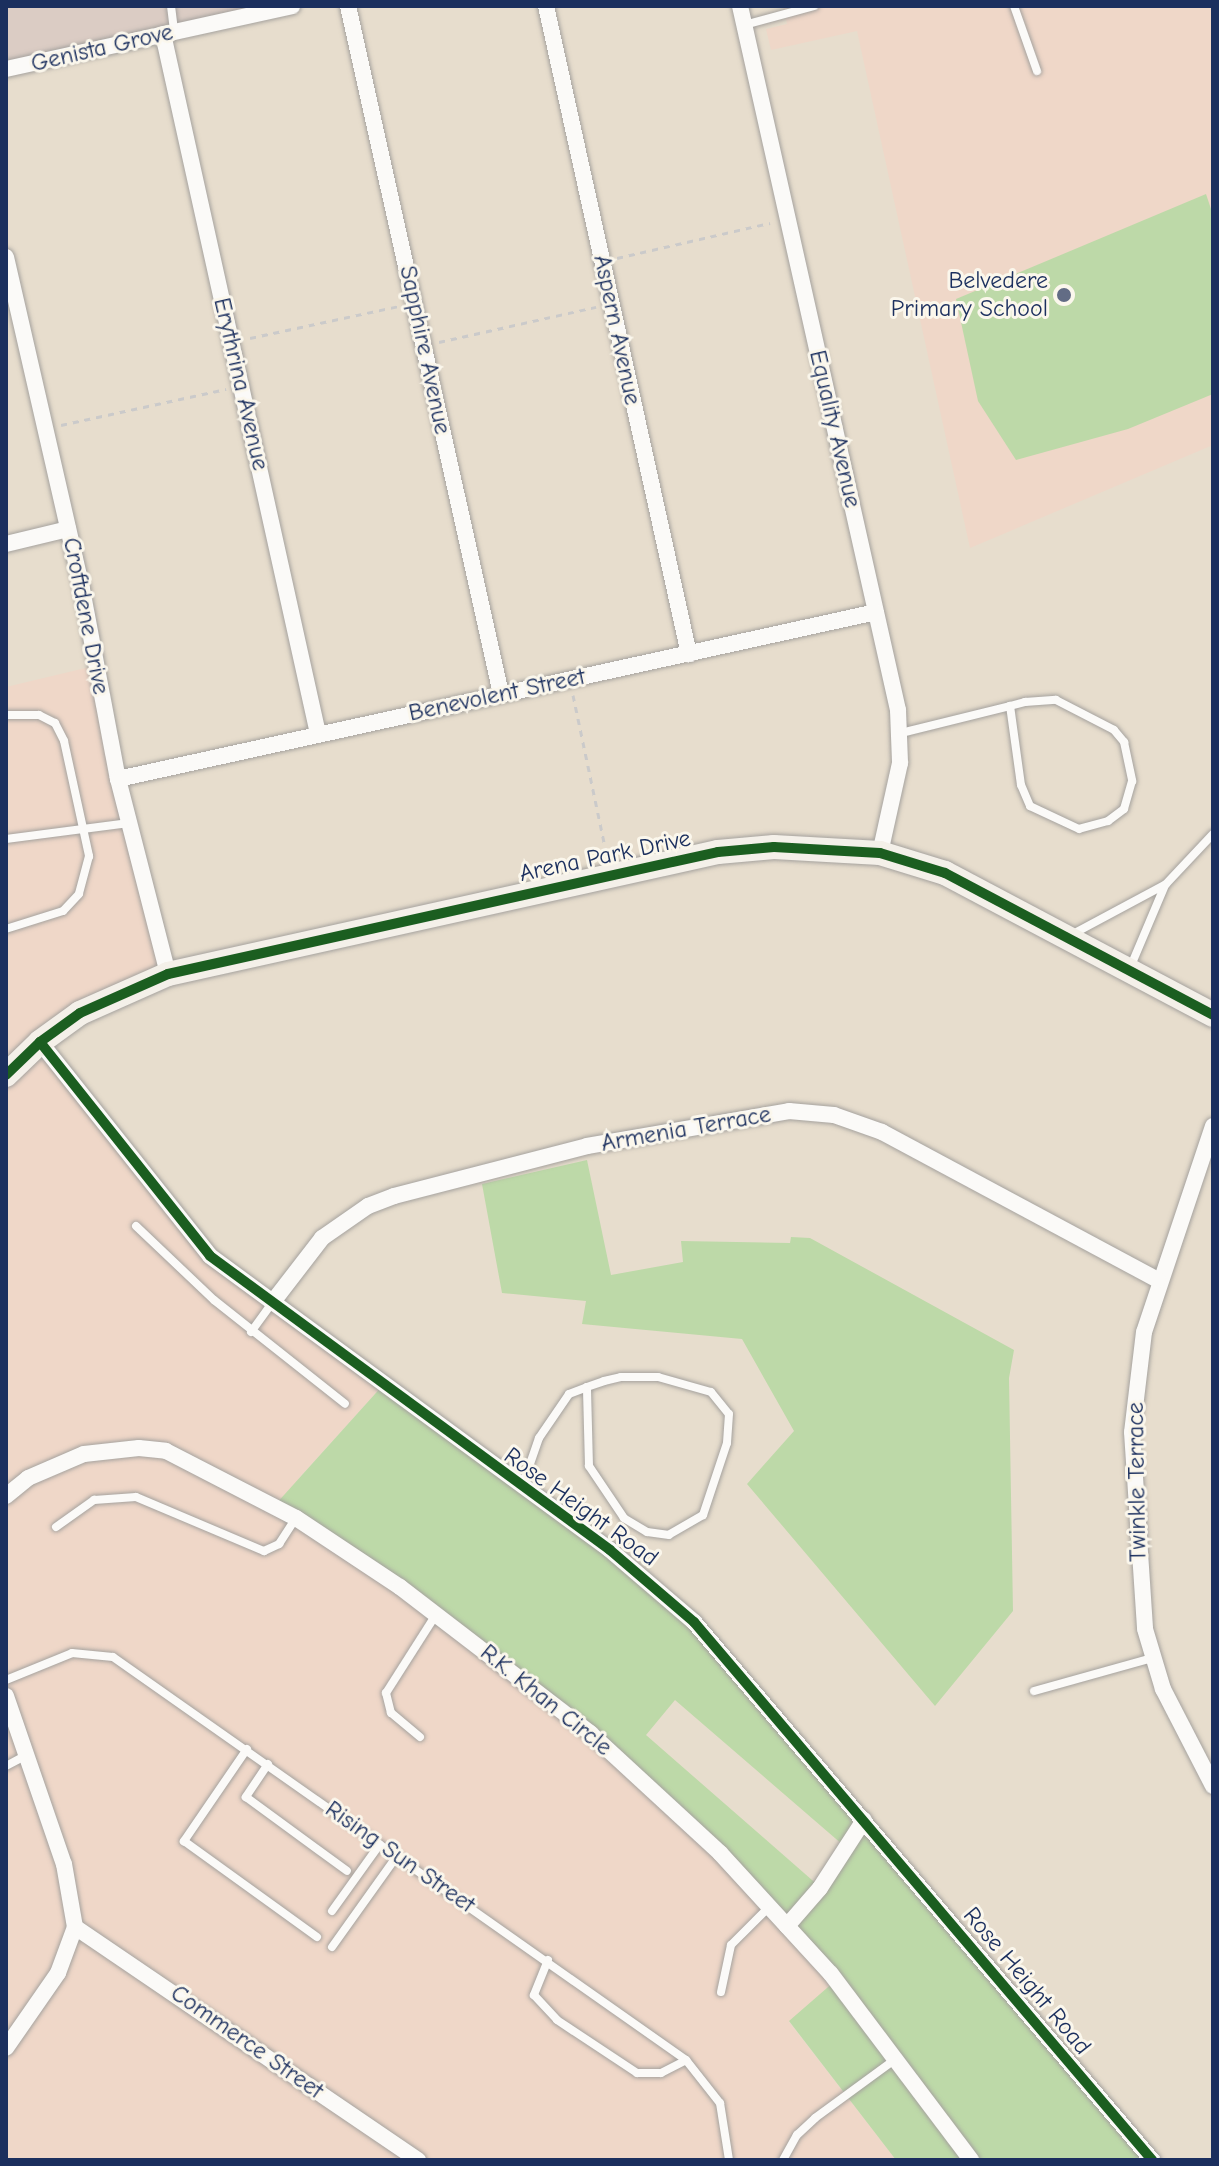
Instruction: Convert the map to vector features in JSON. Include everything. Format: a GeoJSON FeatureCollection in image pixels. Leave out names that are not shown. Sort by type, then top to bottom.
{"type":"FeatureCollection","features":[{"type":"Feature","properties":{"kind":"street","name":"Genista Grove"},"geometry":{"type":"LineString","coordinates":[[6,69],[292,6]]}},
{"type":"Feature","properties":{"kind":"street","name":"Sapphire Avenue"},"geometry":{"type":"LineString","coordinates":[[348,6],[501,694]]}},
{"type":"Feature","properties":{"kind":"street","name":"Aspern Avenue"},"geometry":{"type":"LineString","coordinates":[[546,6],[689,654]]}},
{"type":"Feature","properties":{"kind":"street","name":"Equality Avenue"},"geometry":{"type":"LineString","coordinates":[[740,6],[901,733],[900,763],[880,853]]}},
{"type":"Feature","properties":{"kind":"street","name":"Erythrina Avenue"},"geometry":{"type":"LineString","coordinates":[[168,33],[231,342],[318,734]]}},
{"type":"Feature","properties":{"kind":"street","name":"Croftdene Drive"},"geometry":{"type":"LineString","coordinates":[[6,257],[68,529],[118,779],[168,974]]}},
{"type":"Feature","properties":{"kind":"street"},"geometry":{"type":"LineString","coordinates":[[6,544],[68,529]]}},
{"type":"Feature","properties":{"kind":"street","name":"Benevolent Street"},"geometry":{"type":"LineString","coordinates":[[118,779],[876,612]]}},
{"type":"Feature","properties":{"kind":"street","name":"Arena Park Drive"},"geometry":{"type":"LineString","coordinates":[[6,1075],[40,1042],[125,988],[168,974],[718,852],[811,847],[880,853],[945,873],[1070,935],[1213,1015]]}},
{"type":"Feature","properties":{"kind":"street","name":"Rose Height Road"},"geometry":{"type":"LineString","coordinates":[[40,1042],[185,1229],[272,1303],[621,1559],[694,1622],[1152,2160]]}},
{"type":"Feature","properties":{"kind":"street","name":"Armenia Terrace"},"geometry":{"type":"LineString","coordinates":[[272,1303],[322,1238],[368,1206],[394,1196],[587,1146],[789,1111],[834,1115],[882,1132],[1158,1280]]}},
{"type":"Feature","properties":{"kind":"street","name":"Twinkle Terrace"},"geometry":{"type":"LineString","coordinates":[[1213,1126],[1158,1280],[1144,1332],[1132,1432],[1139,1593],[1152,1658],[1213,1786]]}},
{"type":"Feature","properties":{"kind":"street","name":"R.K. Khan Circle"},"geometry":{"type":"LineString","coordinates":[[6,1496],[28,1478],[84,1454],[139,1448],[199,1464],[296,1518],[437,1613],[590,1733],[769,1907],[899,2057],[971,2160]]}},
{"type":"Feature","properties":{"kind":"street"},"geometry":{"type":"LineString","coordinates":[[6,1696],[64,1864],[75,1927],[58,1973],[6,2048]]}},
{"type":"Feature","properties":{"kind":"street"},"geometry":{"type":"LineString","coordinates":[[787,1926],[820,1888],[864,1820]]}},
{"type":"Feature","properties":{"kind":"street","name":"Commerce Street"},"geometry":{"type":"LineString","coordinates":[[75,1927],[418,2160]]}},
{"type":"Feature","properties":{"kind":"lane"},"geometry":{"type":"LineString","coordinates":[[168,33],[171,6]]}},
{"type":"Feature","properties":{"kind":"lane"},"geometry":{"type":"LineString","coordinates":[[743,25],[814,6]]}},
{"type":"Feature","properties":{"kind":"lane"},"geometry":{"type":"LineString","coordinates":[[1014,6],[1037,71]]}},
{"type":"Feature","properties":{"kind":"lane"},"geometry":{"type":"LineString","coordinates":[[901,733],[1010,706],[1056,700],[1114,730],[1129,758],[1131,791],[1124,809],[1108,821],[1079,829],[1030,806],[1021,785],[1010,706]]}},
{"type":"Feature","properties":{"kind":"lane"},"geometry":{"type":"LineString","coordinates":[[6,715],[39,715],[55,723],[64,741],[89,856],[79,894],[63,911],[6,929]]}},
{"type":"Feature","properties":{"kind":"lane"},"geometry":{"type":"LineString","coordinates":[[6,839],[84,832],[129,823]]}},
{"type":"Feature","properties":{"kind":"lane"},"geometry":{"type":"LineString","coordinates":[[1070,935],[1166,884],[1213,834]]}},
{"type":"Feature","properties":{"kind":"lane"},"geometry":{"type":"LineString","coordinates":[[1130,969],[1166,884]]}},
{"type":"Feature","properties":{"kind":"lane"},"geometry":{"type":"LineString","coordinates":[[136,1226],[251,1332],[345,1404]]}},
{"type":"Feature","properties":{"kind":"lane"},"geometry":{"type":"LineString","coordinates":[[251,1332],[272,1303]]}},
{"type":"Feature","properties":{"kind":"lane"},"geometry":{"type":"LineString","coordinates":[[522,1488],[548,1421],[569,1394],[587,1387],[621,1377],[658,1377],[691,1383],[724,1403],[729,1414],[727,1443],[714,1494],[697,1523],[680,1532],[657,1535],[634,1527],[615,1508],[589,1466],[587,1387]]}},
{"type":"Feature","properties":{"kind":"lane"},"geometry":{"type":"LineString","coordinates":[[56,1527],[94,1500],[136,1497],[264,1551],[279,1544],[296,1518]]}},
{"type":"Feature","properties":{"kind":"lane"},"geometry":{"type":"LineString","coordinates":[[420,1737],[391,1713],[386,1693],[437,1613]]}},
{"type":"Feature","properties":{"kind":"lane","name":"Rising Sun Street"},"geometry":{"type":"LineString","coordinates":[[6,1680],[72,1653],[106,1654],[247,1749],[686,2060],[720,2103],[729,2160]]}},
{"type":"Feature","properties":{"kind":"lane"},"geometry":{"type":"LineString","coordinates":[[1034,1691],[1152,1658]]}},
{"type":"Feature","properties":{"kind":"lane"},"geometry":{"type":"LineString","coordinates":[[247,1749],[184,1841],[317,1937]]}},
{"type":"Feature","properties":{"kind":"lane"},"geometry":{"type":"LineString","coordinates":[[6,1766],[25,1756]]}},
{"type":"Feature","properties":{"kind":"lane"},"geometry":{"type":"LineString","coordinates":[[268,1764],[246,1797],[347,1871]]}},
{"type":"Feature","properties":{"kind":"lane"},"geometry":{"type":"LineString","coordinates":[[332,1911],[380,1844]]}},
{"type":"Feature","properties":{"kind":"lane"},"geometry":{"type":"LineString","coordinates":[[332,1947],[397,1856]]}},
{"type":"Feature","properties":{"kind":"lane"},"geometry":{"type":"LineString","coordinates":[[721,1992],[731,1945],[769,1907]]}},
{"type":"Feature","properties":{"kind":"lane"},"geometry":{"type":"LineString","coordinates":[[548,1960],[534,1995],[557,2020],[637,2073],[661,2073],[686,2060]]}},
{"type":"Feature","properties":{"kind":"lane"},"geometry":{"type":"LineString","coordinates":[[783,2160],[797,2135],[815,2118],[899,2057]]}},
{"type":"Feature","properties":{"kind":"path"},"geometry":{"type":"LineString","coordinates":[[602,262],[788,219]]}},
{"type":"Feature","properties":{"kind":"path"},"geometry":{"type":"LineString","coordinates":[[231,342],[414,302]]}},
{"type":"Feature","properties":{"kind":"path"},"geometry":{"type":"LineString","coordinates":[[424,345],[611,304]]}},
{"type":"Feature","properties":{"kind":"path"},"geometry":{"type":"LineString","coordinates":[[46,429],[241,386]]}},
{"type":"Feature","properties":{"kind":"path"},"geometry":{"type":"LineString","coordinates":[[569,679],[605,850]]}},
{"type":"Feature","properties":{"kind":"shaded area"},"geometry":{"type":"Polygon","coordinates":[[[6,6],[285,6],[6,69],[6,6]]]}},
{"type":"Feature","properties":{"kind":"shaded area","name":"Belvedere Primary School"},"geometry":{"type":"Polygon","coordinates":[[[783,6],[1213,6],[1213,445],[970,548],[857,31],[771,50],[766,29],[787,24],[783,6]]]}},
{"type":"Feature","properties":{"kind":"shaded area"},"geometry":{"type":"Polygon","coordinates":[[[94,666],[167,974],[41,1042],[186,1228],[384,1384],[298,1479],[343,1549],[638,1777],[835,1981],[789,2022],[896,2160],[6,2160],[6,687],[94,666]]]}},
{"type":"Feature","properties":{"kind":"green space"},"geometry":{"type":"Polygon","coordinates":[[[1206,194],[1213,215],[1213,394],[1128,429],[1016,460],[978,401],[956,299],[1206,194]]]}},
{"type":"Feature","properties":{"kind":"green space"},"geometry":{"type":"Polygon","coordinates":[[[587,1160],[611,1275],[683,1262],[681,1241],[790,1243],[791,1237],[810,1238],[1014,1350],[1009,1378],[1013,1611],[935,1706],[747,1484],[794,1431],[742,1339],[582,1324],[586,1301],[502,1293],[482,1184],[587,1160]]]}},
{"type":"Feature","properties":{"kind":"green space"},"geometry":{"type":"Polygon","coordinates":[[[384,1384],[656,1585],[1153,2160],[896,2160],[789,2021],[835,1981],[786,1926],[586,1732],[275,1505],[384,1384]],[[675,1700],[646,1735],[820,1887],[843,1845],[675,1700]]]}},
{"type":"Feature","properties":{"kind":"cycle path"},"geometry":{"type":"LineString","coordinates":[[6,1075],[40,1042],[80,1013],[168,974],[718,852],[774,847],[880,853],[945,873],[1213,1015]]}},
{"type":"Feature","properties":{"kind":"cycle path"},"geometry":{"type":"LineString","coordinates":[[40,1042],[210,1256],[610,1550],[694,1622],[1152,2160]]}},
{"type":"Feature","properties":{"kind":"place","name":"Belvedere Primary School"},"geometry":{"type":"Point","coordinates":[1064,295]}}]}
